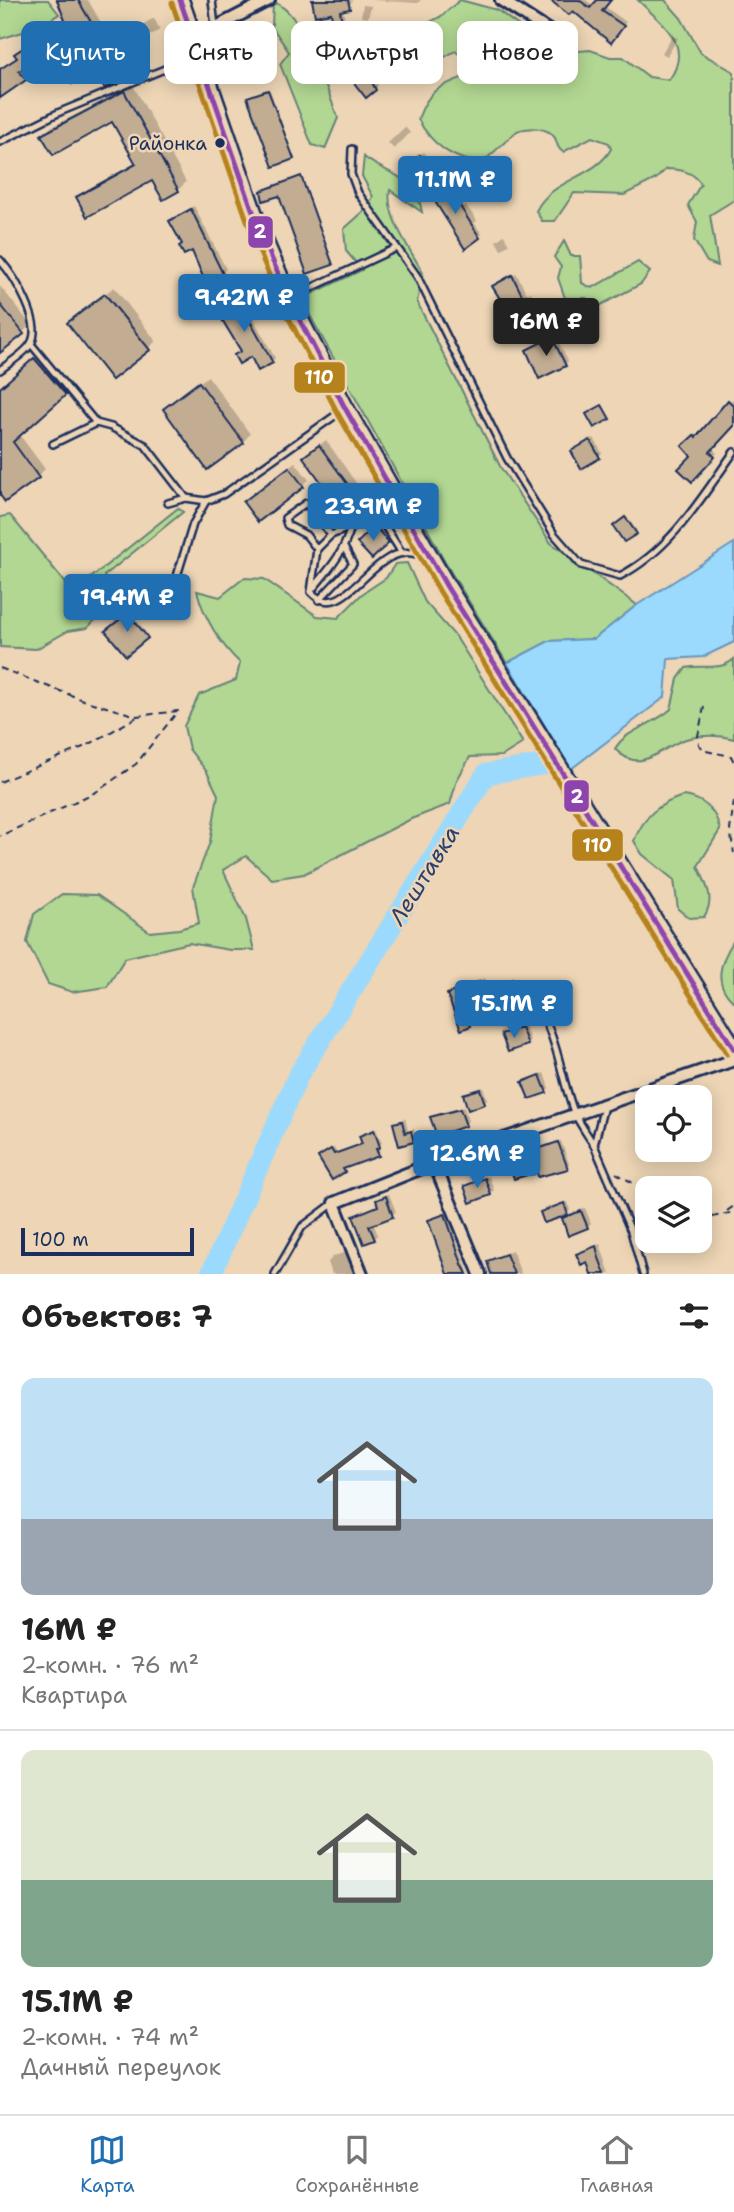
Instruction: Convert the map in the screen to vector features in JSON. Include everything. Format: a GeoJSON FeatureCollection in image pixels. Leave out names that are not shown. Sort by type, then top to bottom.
{"type":"FeatureCollection","features":[{"type":"Feature","properties":{"kind":"main road"},"geometry":{"type":"LineString","coordinates":[[180,0],[187,21]]}},
{"type":"Feature","properties":{"kind":"main road"},"geometry":{"type":"LineString","coordinates":[[209,84],[259,229],[289,299],[345,408],[430,560],[732,1041]]}},
{"type":"Feature","properties":{"kind":"street"},"geometry":{"type":"LineString","coordinates":[[225,21],[269,0]]}},
{"type":"Feature","properties":{"kind":"street"},"geometry":{"type":"LineString","coordinates":[[500,0],[533,21]]}},
{"type":"Feature","properties":{"kind":"street"},"geometry":{"type":"LineString","coordinates":[[362,1274],[334,1203],[434,1163],[734,1060]]}},
{"type":"Feature","properties":{"kind":"street"},"geometry":{"type":"LineString","coordinates":[[434,1163],[480,1274]]}},
{"type":"Feature","properties":{"kind":"lane"},"geometry":{"type":"LineString","coordinates":[[212,0],[214,21]]}},
{"type":"Feature","properties":{"kind":"lane"},"geometry":{"type":"LineString","coordinates":[[0,142],[164,62]]}},
{"type":"Feature","properties":{"kind":"lane"},"geometry":{"type":"LineString","coordinates":[[352,149],[351,174],[358,193],[417,276],[507,458],[554,534],[581,565],[620,576],[637,568],[660,548],[734,452]]}},
{"type":"Feature","properties":{"kind":"lane"},"geometry":{"type":"LineString","coordinates":[[289,299],[396,247]]}},
{"type":"Feature","properties":{"kind":"lane"},"geometry":{"type":"LineString","coordinates":[[0,260],[11,272],[35,323],[31,344],[0,370]]}},
{"type":"Feature","properties":{"kind":"lane"},"geometry":{"type":"LineString","coordinates":[[31,344],[96,424]]}},
{"type":"Feature","properties":{"kind":"lane"},"geometry":{"type":"LineString","coordinates":[[159,612],[177,576],[193,523],[206,502],[224,494],[345,408]]}},
{"type":"Feature","properties":{"kind":"lane"},"geometry":{"type":"LineString","coordinates":[[53,444],[96,424],[111,427],[145,445],[186,498]]}},
{"type":"Feature","properties":{"kind":"lane"},"geometry":{"type":"LineString","coordinates":[[311,592],[345,548],[351,527],[386,481]]}},
{"type":"Feature","properties":{"kind":"lane"},"geometry":{"type":"LineString","coordinates":[[168,503],[186,498],[206,502]]}},
{"type":"Feature","properties":{"kind":"lane"},"geometry":{"type":"LineString","coordinates":[[317,549],[306,535],[287,525],[285,518],[306,503],[331,535]]}},
{"type":"Feature","properties":{"kind":"lane"},"geometry":{"type":"LineString","coordinates":[[370,503],[402,553]]}},
{"type":"Feature","properties":{"kind":"lane"},"geometry":{"type":"LineString","coordinates":[[311,592],[317,549],[331,535],[351,527]]}},
{"type":"Feature","properties":{"kind":"lane"},"geometry":{"type":"LineString","coordinates":[[319,600],[353,564],[345,548]]}},
{"type":"Feature","properties":{"kind":"lane"},"geometry":{"type":"LineString","coordinates":[[311,592],[319,600],[331,603],[341,599],[393,554],[416,552],[430,560]]}},
{"type":"Feature","properties":{"kind":"lane"},"geometry":{"type":"LineString","coordinates":[[513,983],[536,1002],[543,1013],[554,1038],[575,1113],[594,1145],[635,1244]]}},
{"type":"Feature","properties":{"kind":"lane"},"geometry":{"type":"LineString","coordinates":[[594,1145],[605,1103]]}},
{"type":"Feature","properties":{"kind":"lane"},"geometry":{"type":"LineString","coordinates":[[275,1274],[302,1227],[334,1203]]}},
{"type":"Feature","properties":{"kind":"lane"},"geometry":{"type":"LineString","coordinates":[[638,1253],[642,1274]]}},
{"type":"Feature","properties":{"kind":"path"},"geometry":{"type":"LineString","coordinates":[[0,667],[86,701],[137,716],[178,711],[136,764],[96,792],[0,836]]}},
{"type":"Feature","properties":{"kind":"path"},"geometry":{"type":"LineString","coordinates":[[704,707],[698,736],[699,745],[706,751],[731,756],[734,762]]}},
{"type":"Feature","properties":{"kind":"path"},"geometry":{"type":"LineString","coordinates":[[0,782],[88,745],[137,716]]}},
{"type":"Feature","properties":{"kind":"path"},"geometry":{"type":"LineString","coordinates":[[734,801],[730,830],[734,853]]}},
{"type":"Feature","properties":{"kind":"path"},"geometry":{"type":"LineString","coordinates":[[603,1165],[635,1184]]}},
{"type":"Feature","properties":{"kind":"path"},"geometry":{"type":"LineString","coordinates":[[712,1216],[734,1206]]}},
{"type":"Feature","properties":{"kind":"path"},"geometry":{"type":"LineString","coordinates":[[726,1211],[734,1212]]}},
{"type":"Feature","properties":{"kind":"green space"},"geometry":{"type":"Polygon","coordinates":[[[0,0],[48,0],[59,14],[48,21],[21,21],[21,33],[0,39],[0,0]]]}},
{"type":"Feature","properties":{"kind":"green space"},"geometry":{"type":"Polygon","coordinates":[[[460,0],[497,10],[512,21],[457,21],[457,52],[443,58],[443,21],[432,21],[460,0]]]}},
{"type":"Feature","properties":{"kind":"green space"},"geometry":{"type":"Polygon","coordinates":[[[638,0],[665,0],[681,18],[701,53],[734,72],[734,200],[710,215],[718,266],[707,262],[694,240],[697,222],[688,205],[701,184],[681,170],[666,169],[656,179],[624,195],[574,193],[555,221],[542,221],[536,211],[543,200],[604,159],[611,149],[609,143],[592,137],[563,152],[548,131],[527,129],[517,131],[483,162],[462,159],[437,144],[418,119],[432,94],[457,79],[457,84],[578,84],[578,51],[590,50],[610,57],[623,57],[649,77],[669,80],[676,68],[677,46],[665,27],[638,0]]]}},
{"type":"Feature","properties":{"kind":"green space"},"geometry":{"type":"Polygon","coordinates":[[[273,2],[284,8],[296,21],[291,21],[291,84],[325,84],[338,118],[325,149],[312,145],[280,64],[289,52],[277,34],[277,21],[272,21],[273,2]]]}},
{"type":"Feature","properties":{"kind":"green space"},"geometry":{"type":"Polygon","coordinates":[[[364,157],[408,183],[419,200],[422,212],[390,190],[389,200],[395,222],[423,273],[417,302],[501,468],[551,543],[637,605],[594,639],[549,641],[507,663],[452,574],[301,299],[362,270],[346,251],[344,229],[363,212],[373,197],[362,176],[364,157]]]}},
{"type":"Feature","properties":{"kind":"green space"},"geometry":{"type":"Polygon","coordinates":[[[564,241],[571,256],[580,256],[582,283],[592,288],[638,262],[650,272],[641,284],[599,306],[586,298],[565,298],[558,278],[561,267],[554,257],[564,241]]]}},
{"type":"Feature","properties":{"kind":"green space"},"geometry":{"type":"Polygon","coordinates":[[[178,508],[183,512],[104,576],[111,587],[112,603],[87,628],[68,631],[36,649],[0,647],[0,517],[10,515],[73,592],[178,508]]]}},
{"type":"Feature","properties":{"kind":"green space"},"geometry":{"type":"Polygon","coordinates":[[[407,563],[425,602],[456,637],[523,743],[502,756],[470,757],[457,780],[450,804],[411,819],[304,874],[272,879],[246,856],[223,870],[246,919],[254,950],[230,950],[189,943],[125,958],[107,987],[72,992],[48,984],[27,942],[34,914],[62,894],[97,895],[150,932],[179,929],[199,923],[193,887],[210,842],[218,795],[207,772],[189,749],[184,726],[199,695],[236,680],[240,663],[214,630],[197,591],[220,597],[244,578],[264,579],[317,616],[338,618],[362,594],[386,578],[395,564],[407,563]]]}},
{"type":"Feature","properties":{"kind":"green space"},"geometry":{"type":"Polygon","coordinates":[[[734,659],[734,739],[712,736],[690,738],[644,760],[625,757],[615,749],[633,732],[671,709],[678,679],[686,668],[717,667],[734,659]]]}},
{"type":"Feature","properties":{"kind":"green space"},"geometry":{"type":"Polygon","coordinates":[[[683,796],[697,799],[708,806],[720,830],[698,866],[707,885],[709,898],[704,917],[689,918],[678,909],[674,880],[642,854],[634,841],[653,812],[683,796]]]}},
{"type":"Feature","properties":{"kind":"green space"},"geometry":{"type":"Polygon","coordinates":[[[734,940],[734,1002],[723,987],[720,972],[734,940]]]}},
{"type":"Feature","properties":{"kind":"water"},"geometry":{"type":"Polygon","coordinates":[[[734,543],[734,642],[703,657],[668,659],[665,697],[571,769],[507,663],[549,641],[594,639],[637,605],[734,543]]]}},
{"type":"Feature","properties":{"kind":"building"},"geometry":{"type":"Polygon","coordinates":[[[57,0],[78,0],[90,21],[64,21],[57,0]]]}},
{"type":"Feature","properties":{"kind":"building"},"geometry":{"type":"Polygon","coordinates":[[[312,0],[348,0],[350,9],[340,11],[342,21],[333,21],[331,13],[315,16],[312,0]]]}},
{"type":"Feature","properties":{"kind":"building"},"geometry":{"type":"Polygon","coordinates":[[[550,0],[579,0],[590,8],[597,0],[611,0],[602,11],[624,26],[611,43],[573,11],[569,15],[550,0]]]}},
{"type":"Feature","properties":{"kind":"building"},"geometry":{"type":"Polygon","coordinates":[[[21,49],[21,83],[0,98],[0,69],[17,58],[14,54],[21,49]]]}},
{"type":"Feature","properties":{"kind":"building"},"geometry":{"type":"Polygon","coordinates":[[[355,84],[373,84],[376,90],[366,98],[355,84]]]}},
{"type":"Feature","properties":{"kind":"building"},"geometry":{"type":"Polygon","coordinates":[[[268,90],[294,159],[273,167],[247,97],[268,90]]]}},
{"type":"Feature","properties":{"kind":"building"},"geometry":{"type":"Polygon","coordinates":[[[124,91],[179,191],[163,200],[152,181],[87,217],[76,197],[136,164],[112,122],[53,155],[41,135],[124,91]]]}},
{"type":"Feature","properties":{"kind":"building"},"geometry":{"type":"Polygon","coordinates":[[[420,155],[431,167],[417,180],[406,167],[420,155]]]}},
{"type":"Feature","properties":{"kind":"building"},"geometry":{"type":"Polygon","coordinates":[[[301,176],[333,265],[307,274],[279,196],[263,201],[261,191],[301,176]]]}},
{"type":"Feature","properties":{"kind":"building"},"geometry":{"type":"Polygon","coordinates":[[[446,184],[480,238],[465,249],[429,192],[446,184]]]}},
{"type":"Feature","properties":{"kind":"building"},"geometry":{"type":"Polygon","coordinates":[[[191,209],[223,274],[206,284],[192,251],[184,255],[179,246],[182,244],[169,221],[191,209]]]}},
{"type":"Feature","properties":{"kind":"building"},"geometry":{"type":"Polygon","coordinates":[[[512,275],[523,297],[527,295],[533,304],[512,318],[492,286],[512,275]]]}},
{"type":"Feature","properties":{"kind":"building"},"geometry":{"type":"Polygon","coordinates":[[[105,294],[150,350],[112,380],[67,323],[105,294]]]}},
{"type":"Feature","properties":{"kind":"building"},"geometry":{"type":"Polygon","coordinates":[[[236,296],[273,363],[258,371],[251,357],[239,364],[234,355],[241,351],[215,308],[236,296]]]}},
{"type":"Feature","properties":{"kind":"building"},"geometry":{"type":"Polygon","coordinates":[[[0,304],[24,334],[0,353],[0,304]]]}},
{"type":"Feature","properties":{"kind":"building"},"geometry":{"type":"Polygon","coordinates":[[[568,306],[577,327],[556,336],[547,316],[568,306]]]}},
{"type":"Feature","properties":{"kind":"building"},"geometry":{"type":"Polygon","coordinates":[[[552,337],[566,366],[539,379],[526,350],[552,337]]]}},
{"type":"Feature","properties":{"kind":"building"},"geometry":{"type":"Polygon","coordinates":[[[34,358],[66,395],[13,442],[39,478],[5,502],[0,495],[0,388],[34,358]]]}},
{"type":"Feature","properties":{"kind":"building"},"geometry":{"type":"Polygon","coordinates":[[[199,382],[244,443],[207,470],[163,409],[199,382]]]}},
{"type":"Feature","properties":{"kind":"building"},"geometry":{"type":"Polygon","coordinates":[[[728,400],[734,406],[734,426],[710,452],[715,457],[692,482],[678,469],[691,456],[682,446],[694,435],[696,437],[728,400]]]}},
{"type":"Feature","properties":{"kind":"building"},"geometry":{"type":"Polygon","coordinates":[[[602,405],[610,419],[594,428],[586,414],[602,405]]]}},
{"type":"Feature","properties":{"kind":"building"},"geometry":{"type":"Polygon","coordinates":[[[590,440],[600,458],[581,469],[571,451],[590,440]]]}},
{"type":"Feature","properties":{"kind":"building"},"geometry":{"type":"Polygon","coordinates":[[[319,445],[359,500],[347,508],[334,489],[329,493],[303,457],[319,445]]]}},
{"type":"Feature","properties":{"kind":"building"},"geometry":{"type":"Polygon","coordinates":[[[289,467],[304,487],[258,522],[243,502],[289,467]]]}},
{"type":"Feature","properties":{"kind":"building"},"geometry":{"type":"Polygon","coordinates":[[[625,517],[637,534],[624,542],[613,526],[625,517]]]}},
{"type":"Feature","properties":{"kind":"building"},"geometry":{"type":"Polygon","coordinates":[[[375,526],[389,543],[372,559],[357,543],[375,526]]]}},
{"type":"Feature","properties":{"kind":"building"},"geometry":{"type":"Polygon","coordinates":[[[128,613],[148,638],[126,656],[105,631],[128,613]]]}},
{"type":"Feature","properties":{"kind":"building"},"geometry":{"type":"Polygon","coordinates":[[[479,982],[483,995],[462,1003],[471,1026],[461,1030],[447,994],[479,982]]]}},
{"type":"Feature","properties":{"kind":"building"},"geometry":{"type":"Polygon","coordinates":[[[521,1027],[528,1045],[508,1052],[501,1034],[521,1027]]]}},
{"type":"Feature","properties":{"kind":"building"},"geometry":{"type":"Polygon","coordinates":[[[540,1075],[547,1093],[529,1099],[522,1082],[540,1075]]]}},
{"type":"Feature","properties":{"kind":"building"},"geometry":{"type":"Polygon","coordinates":[[[480,1089],[485,1104],[468,1110],[463,1094],[480,1089]]]}},
{"type":"Feature","properties":{"kind":"building"},"geometry":{"type":"Polygon","coordinates":[[[460,1109],[466,1126],[437,1136],[430,1117],[460,1109]]]}},
{"type":"Feature","properties":{"kind":"building"},"geometry":{"type":"Polygon","coordinates":[[[402,1121],[405,1133],[411,1131],[414,1142],[399,1146],[393,1123],[402,1121]]]}},
{"type":"Feature","properties":{"kind":"building"},"geometry":{"type":"Polygon","coordinates":[[[374,1130],[380,1147],[376,1149],[379,1156],[343,1169],[345,1172],[332,1180],[318,1157],[331,1149],[334,1154],[362,1144],[359,1136],[374,1130]]]}},
{"type":"Feature","properties":{"kind":"building"},"geometry":{"type":"Polygon","coordinates":[[[558,1142],[568,1169],[538,1177],[537,1172],[514,1179],[508,1159],[558,1142]]]}},
{"type":"Feature","properties":{"kind":"building"},"geometry":{"type":"Polygon","coordinates":[[[485,1178],[491,1195],[470,1203],[464,1186],[485,1178]]]}},
{"type":"Feature","properties":{"kind":"building"},"geometry":{"type":"Polygon","coordinates":[[[386,1196],[393,1217],[369,1226],[375,1240],[364,1244],[353,1216],[378,1206],[376,1200],[386,1196]]]}},
{"type":"Feature","properties":{"kind":"building"},"geometry":{"type":"Polygon","coordinates":[[[564,1203],[568,1215],[544,1223],[540,1212],[564,1203]]]}},
{"type":"Feature","properties":{"kind":"building"},"geometry":{"type":"Polygon","coordinates":[[[581,1211],[588,1228],[568,1236],[562,1218],[581,1211]]]}},
{"type":"Feature","properties":{"kind":"building"},"geometry":{"type":"Polygon","coordinates":[[[445,1214],[467,1274],[447,1274],[428,1220],[445,1214]]]}},
{"type":"Feature","properties":{"kind":"building"},"geometry":{"type":"Polygon","coordinates":[[[596,1246],[605,1274],[591,1274],[587,1262],[581,1265],[576,1254],[596,1246]]]}},
{"type":"Feature","properties":{"kind":"building"},"geometry":{"type":"Polygon","coordinates":[[[506,1254],[514,1274],[491,1274],[487,1261],[506,1254]]]}},
{"type":"Feature","properties":{"kind":"waterway","name":"Лештавка"},"geometry":{"type":"LineString","coordinates":[[211,1274],[298,1076],[486,774],[547,764],[585,737]]}},
{"type":"Feature","properties":{"kind":"transit line","name":"2"},"geometry":{"type":"LineString","coordinates":[[180,0],[259,229],[289,299],[345,408],[447,587],[734,1049]]}},
{"type":"Feature","properties":{"kind":"transit line","name":"110"},"geometry":{"type":"LineString","coordinates":[[172,3],[251,232],[281,303],[337,412],[440,592],[727,1054]]}},
{"type":"Feature","properties":{"kind":"place","name":"Районка"},"geometry":{"type":"Point","coordinates":[220,143]}}]}
